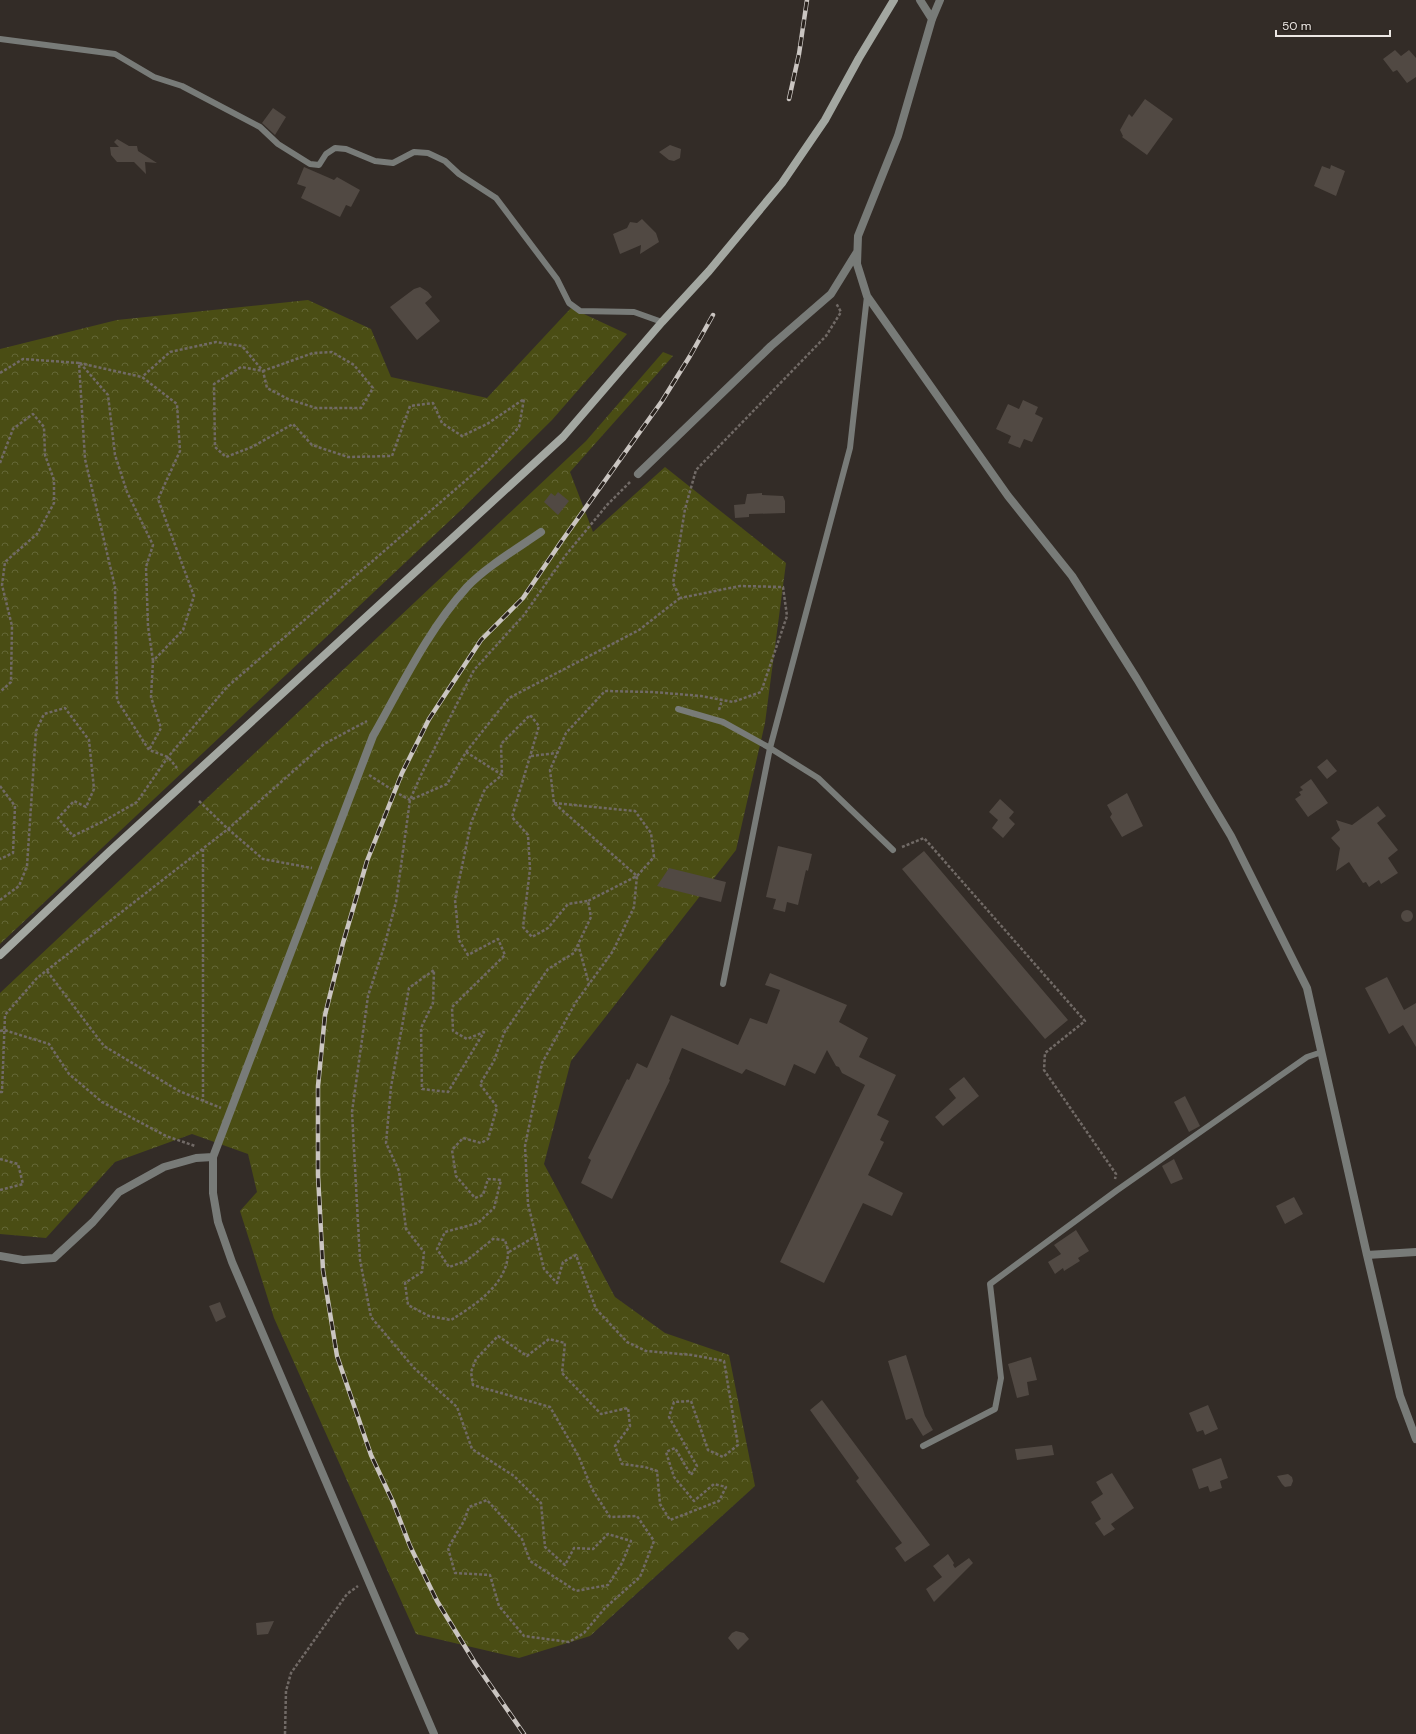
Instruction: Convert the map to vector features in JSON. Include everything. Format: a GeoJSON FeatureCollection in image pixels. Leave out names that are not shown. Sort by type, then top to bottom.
{"type":"FeatureCollection","features":[{"type":"Feature","properties":{"kind":"main road"},"geometry":{"type":"LineString","coordinates":[[0,955],[109,852],[563,436],[662,322],[709,271],[782,183],[825,120],[859,58],[894,0]]}},
{"type":"Feature","properties":{"kind":"street"},"geometry":{"type":"LineString","coordinates":[[920,0],[932,19]]}},
{"type":"Feature","properties":{"kind":"street"},"geometry":{"type":"LineString","coordinates":[[940,0],[932,19],[898,136],[858,236],[857,264],[867,296],[1008,496],[1072,576],[1146,693],[1231,836],[1307,988],[1400,1396],[1416,1439]]}},
{"type":"Feature","properties":{"kind":"street"},"geometry":{"type":"LineString","coordinates":[[638,474],[771,346],[831,294],[858,251]]}},
{"type":"Feature","properties":{"kind":"street"},"geometry":{"type":"LineString","coordinates":[[434,1734],[232,1262],[218,1222],[213,1193],[214,1153],[373,736],[438,625],[468,586],[490,568],[540,532]]}},
{"type":"Feature","properties":{"kind":"street"},"geometry":{"type":"LineString","coordinates":[[0,1256],[24,1260],[54,1258],[93,1222],[119,1192],[164,1167],[214,1153]]}},
{"type":"Feature","properties":{"kind":"street"},"geometry":{"type":"LineString","coordinates":[[1367,1255],[1416,1252]]}},
{"type":"Feature","properties":{"kind":"lane"},"geometry":{"type":"LineString","coordinates":[[0,39],[115,54],[154,77],[182,86],[260,127],[278,144],[310,164],[319,166],[326,154],[335,148],[346,149],[375,161],[392,163],[414,152],[428,153],[445,161],[459,174],[496,198],[556,279],[568,303],[580,311],[634,312],[662,322]]}},
{"type":"Feature","properties":{"kind":"lane"},"geometry":{"type":"LineString","coordinates":[[723,984],[770,748],[850,448],[867,296]]}},
{"type":"Feature","properties":{"kind":"lane"},"geometry":{"type":"LineString","coordinates":[[678,709],[723,722],[770,748],[818,778],[892,850]]}},
{"type":"Feature","properties":{"kind":"lane"},"geometry":{"type":"LineString","coordinates":[[923,1446],[995,1409],[1001,1378],[990,1284],[1116,1191],[1306,1057],[1322,1052]]}},
{"type":"Feature","properties":{"kind":"path"},"geometry":{"type":"LineString","coordinates":[[680,598],[673,583],[685,509],[696,470],[826,336],[841,312],[831,294]]}},
{"type":"Feature","properties":{"kind":"path"},"geometry":{"type":"LineString","coordinates":[[0,900],[19,886],[27,866],[36,731],[44,714],[65,708],[89,740],[94,789],[86,807],[74,801],[58,818],[73,836],[102,822],[137,802],[168,757],[227,687],[487,462],[519,427],[524,399],[487,424],[462,436],[442,424],[433,403],[410,406],[392,456],[348,457],[312,445],[293,424],[252,447],[226,457],[214,447],[214,384],[241,367],[264,371],[313,353],[332,352],[354,365],[374,388],[361,408],[316,408],[288,399],[267,388],[264,371],[242,346],[216,342],[170,352],[142,377]]}},
{"type":"Feature","properties":{"kind":"path"},"geometry":{"type":"LineString","coordinates":[[0,373],[23,359],[80,363],[142,377],[177,404],[180,451],[158,498],[194,596],[183,630],[153,661]]}},
{"type":"Feature","properties":{"kind":"path"},"geometry":{"type":"LineString","coordinates":[[80,363],[108,396],[115,455],[127,492],[153,545],[146,567],[148,626],[153,661],[151,697],[161,728],[149,750]]}},
{"type":"Feature","properties":{"kind":"path"},"geometry":{"type":"LineString","coordinates":[[80,363],[85,458],[115,587],[117,700],[149,750],[168,757],[177,768]]}},
{"type":"Feature","properties":{"kind":"path"},"geometry":{"type":"LineString","coordinates":[[0,463],[13,429],[33,414],[44,427],[46,455],[54,480],[54,503],[37,534],[5,562],[2,585],[12,626],[11,682],[0,692]]}},
{"type":"Feature","properties":{"kind":"path"},"geometry":{"type":"LineString","coordinates":[[637,876],[634,907],[613,951],[576,1002],[542,1063],[525,1146],[528,1204],[544,1269],[557,1283],[563,1262],[576,1255],[596,1309],[626,1342],[646,1351],[692,1355],[724,1361],[738,1445],[723,1457],[708,1450],[691,1401],[674,1402],[669,1417],[697,1466],[691,1475],[674,1448],[666,1452],[674,1476],[694,1501],[714,1484],[726,1486],[719,1501],[670,1520],[660,1504],[657,1471],[645,1467],[622,1464],[615,1446],[630,1426],[628,1408],[601,1414],[562,1373],[565,1343],[549,1339],[527,1356],[498,1336],[476,1359],[470,1372],[473,1385],[550,1407],[578,1455],[592,1489],[610,1517],[638,1516],[654,1540],[640,1577],[605,1608],[584,1633],[569,1642],[524,1636],[499,1606],[490,1575],[455,1573],[448,1548],[464,1521],[469,1507],[487,1500],[522,1539],[530,1561],[576,1590],[608,1586],[622,1562],[631,1541],[608,1534],[593,1550],[574,1548],[565,1566],[544,1547],[541,1503],[514,1476],[472,1449],[457,1407],[414,1368],[371,1317],[360,1260],[352,1112],[368,996],[384,947],[396,902],[410,800],[421,775],[474,670],[524,615],[565,556],[593,522],[638,474]]}},
{"type":"Feature","properties":{"kind":"path"},"geometry":{"type":"LineString","coordinates":[[410,800],[447,784],[466,752],[509,698],[639,630],[680,598],[740,586],[783,587],[787,616],[761,692],[733,702],[693,695],[605,691],[566,733],[550,770],[554,803],[637,876]]}},
{"type":"Feature","properties":{"kind":"path"},"geometry":{"type":"LineString","coordinates":[[0,1092],[2,1092],[5,1015],[37,978],[228,829],[324,744],[387,710]]}},
{"type":"Feature","properties":{"kind":"path"},"geometry":{"type":"LineString","coordinates":[[502,775],[501,744],[530,715],[539,726],[512,817],[528,835],[530,869],[523,927],[532,937],[548,928],[568,904],[588,901],[637,876],[654,857],[651,833],[635,811],[554,803]]}},
{"type":"Feature","properties":{"kind":"path"},"geometry":{"type":"LineString","coordinates":[[466,752],[502,775]]}},
{"type":"Feature","properties":{"kind":"path"},"geometry":{"type":"LineString","coordinates":[[531,756],[557,753]]}},
{"type":"Feature","properties":{"kind":"path"},"geometry":{"type":"LineString","coordinates":[[360,770],[391,789]]}},
{"type":"Feature","properties":{"kind":"path"},"geometry":{"type":"LineString","coordinates":[[502,775],[485,789],[471,823],[455,900],[460,940],[468,955],[498,939],[505,955],[452,1007],[453,1031],[468,1039],[484,1032],[448,1092],[422,1089],[422,1028],[433,1003],[434,970],[409,988],[391,1087],[386,1143],[399,1171],[406,1229],[424,1252],[422,1272],[406,1283],[408,1305],[429,1316],[451,1320],[477,1303],[502,1275],[508,1252],[505,1240],[493,1239],[466,1261],[449,1267],[437,1249],[445,1232],[478,1224],[494,1208],[501,1180],[488,1179],[483,1195],[476,1198],[456,1176],[452,1150],[463,1138],[481,1143],[488,1139],[497,1106],[480,1084],[494,1061],[504,1033],[548,969],[574,953],[591,917],[588,901]]}},
{"type":"Feature","properties":{"kind":"path"},"geometry":{"type":"LineString","coordinates":[[0,786],[16,806],[12,853],[0,859]]}},
{"type":"Feature","properties":{"kind":"path"},"geometry":{"type":"LineString","coordinates":[[399,794],[410,800]]}},
{"type":"Feature","properties":{"kind":"path"},"geometry":{"type":"LineString","coordinates":[[199,801],[228,829],[263,859],[322,870]]}},
{"type":"Feature","properties":{"kind":"path"},"geometry":{"type":"LineString","coordinates":[[892,850],[924,838],[1085,1021],[1045,1053],[1044,1070],[1116,1174],[1113,1183],[1116,1191]]}},
{"type":"Feature","properties":{"kind":"path"},"geometry":{"type":"LineString","coordinates":[[203,849],[203,1101]]}},
{"type":"Feature","properties":{"kind":"path"},"geometry":{"type":"LineString","coordinates":[[578,944],[589,984]]}},
{"type":"Feature","properties":{"kind":"path"},"geometry":{"type":"LineString","coordinates":[[47,971],[104,1046],[179,1091],[230,1111]]}},
{"type":"Feature","properties":{"kind":"path"},"geometry":{"type":"LineString","coordinates":[[0,1031],[4,1030],[49,1044],[69,1074],[102,1102],[166,1136],[214,1153]]}},
{"type":"Feature","properties":{"kind":"path"},"geometry":{"type":"LineString","coordinates":[[0,1159],[18,1164],[23,1184],[0,1190]]}},
{"type":"Feature","properties":{"kind":"path"},"geometry":{"type":"LineString","coordinates":[[508,1252],[536,1236]]}},
{"type":"Feature","properties":{"kind":"path"},"geometry":{"type":"LineString","coordinates":[[285,1734],[286,1691],[291,1673],[347,1594],[368,1578]]}},
{"type":"Feature","properties":{"kind":"green space"},"geometry":{"type":"Polygon","coordinates":[[[308,300],[371,329],[391,377],[487,398],[571,308],[627,334],[552,420],[460,511],[0,944],[0,349],[117,320],[308,300]]]}},
{"type":"Feature","properties":{"kind":"green space"},"geometry":{"type":"Polygon","coordinates":[[[663,352],[673,356],[570,472],[593,532],[665,467],[786,563],[765,723],[736,850],[571,1061],[544,1164],[615,1297],[665,1333],[729,1355],[755,1486],[590,1636],[519,1658],[416,1634],[274,1318],[240,1211],[257,1192],[248,1154],[192,1134],[115,1162],[46,1238],[0,1234],[0,993],[586,441],[663,352]]]}},
{"type":"Feature","properties":{"kind":"building"},"geometry":{"type":"Polygon","coordinates":[[[1395,50],[1401,56],[1409,50],[1416,58],[1416,77],[1407,83],[1397,70],[1393,72],[1383,59],[1395,50]]]}},
{"type":"Feature","properties":{"kind":"building"},"geometry":{"type":"Polygon","coordinates":[[[1145,99],[1173,119],[1147,155],[1122,137],[1123,136],[1120,130],[1129,114],[1132,117],[1145,99]]]}},
{"type":"Feature","properties":{"kind":"building"},"geometry":{"type":"Polygon","coordinates":[[[273,108],[286,117],[275,135],[262,123],[273,108]]]}},
{"type":"Feature","properties":{"kind":"building"},"geometry":{"type":"Polygon","coordinates":[[[117,139],[129,146],[137,146],[138,151],[157,163],[145,162],[146,174],[134,162],[117,162],[111,155],[110,147],[119,147],[114,142],[117,139]]]}},
{"type":"Feature","properties":{"kind":"building"},"geometry":{"type":"Polygon","coordinates":[[[670,145],[681,149],[680,158],[674,161],[669,160],[659,152],[670,145]]]}},
{"type":"Feature","properties":{"kind":"building"},"geometry":{"type":"Polygon","coordinates":[[[1331,165],[1345,171],[1336,196],[1314,186],[1322,166],[1330,169],[1331,165]]]}},
{"type":"Feature","properties":{"kind":"building"},"geometry":{"type":"Polygon","coordinates":[[[304,167],[334,180],[337,177],[360,190],[351,207],[346,205],[340,217],[301,198],[306,187],[297,184],[304,167]]]}},
{"type":"Feature","properties":{"kind":"building"},"geometry":{"type":"Polygon","coordinates":[[[642,219],[656,233],[659,242],[640,254],[641,245],[620,254],[613,234],[627,228],[630,222],[637,223],[642,219]]]}},
{"type":"Feature","properties":{"kind":"building"},"geometry":{"type":"Polygon","coordinates":[[[420,287],[428,292],[432,297],[425,303],[440,321],[417,340],[390,307],[414,289],[420,287]]]}},
{"type":"Feature","properties":{"kind":"building"},"geometry":{"type":"Polygon","coordinates":[[[1023,400],[1038,407],[1035,414],[1043,418],[1032,442],[1024,439],[1020,448],[1008,443],[1011,436],[996,429],[1008,404],[1019,409],[1023,400]]]}},
{"type":"Feature","properties":{"kind":"building"},"geometry":{"type":"Polygon","coordinates":[[[558,492],[569,501],[558,515],[544,502],[551,493],[555,496],[558,492]]]}},
{"type":"Feature","properties":{"kind":"building"},"geometry":{"type":"Polygon","coordinates":[[[762,493],[762,495],[783,496],[785,501],[785,513],[749,514],[749,517],[735,518],[734,505],[745,504],[747,494],[762,493]]]}},
{"type":"Feature","properties":{"kind":"building"},"geometry":{"type":"Polygon","coordinates":[[[1327,759],[1337,771],[1327,779],[1317,767],[1327,759]]]}},
{"type":"Feature","properties":{"kind":"building"},"geometry":{"type":"Polygon","coordinates":[[[1311,779],[1328,803],[1308,817],[1295,799],[1301,795],[1299,792],[1303,790],[1300,787],[1311,779]]]}},
{"type":"Feature","properties":{"kind":"building"},"geometry":{"type":"Polygon","coordinates":[[[1127,793],[1143,826],[1122,837],[1110,817],[1112,814],[1107,805],[1127,793]]]}},
{"type":"Feature","properties":{"kind":"building"},"geometry":{"type":"Polygon","coordinates":[[[1000,799],[1014,812],[1009,818],[1015,824],[1003,838],[992,828],[998,820],[989,812],[1000,799]]]}},
{"type":"Feature","properties":{"kind":"building"},"geometry":{"type":"Polygon","coordinates":[[[1378,806],[1386,816],[1377,823],[1398,850],[1388,858],[1398,873],[1381,884],[1379,880],[1369,887],[1366,882],[1363,883],[1349,862],[1336,871],[1340,848],[1331,838],[1340,830],[1336,820],[1352,825],[1378,806]]]}},
{"type":"Feature","properties":{"kind":"building"},"geometry":{"type":"Polygon","coordinates":[[[778,846],[812,854],[808,871],[806,870],[798,905],[787,902],[785,912],[773,909],[776,899],[766,897],[778,846]]]}},
{"type":"Feature","properties":{"kind":"building"},"geometry":{"type":"Polygon","coordinates":[[[924,851],[1068,1020],[1045,1039],[902,869],[924,851]]]}},
{"type":"Feature","properties":{"kind":"building"},"geometry":{"type":"Polygon","coordinates":[[[669,868],[726,882],[721,902],[657,886],[669,868]]]}},
{"type":"Feature","properties":{"kind":"building"},"geometry":{"type":"Polygon","coordinates":[[[1409,910],[1412,911],[1412,921],[1405,922],[1402,921],[1401,914],[1402,911],[1409,910]]]}},
{"type":"Feature","properties":{"kind":"building"},"geometry":{"type":"Polygon","coordinates":[[[770,973],[847,1005],[839,1022],[868,1038],[859,1057],[896,1075],[877,1115],[889,1121],[880,1140],[884,1142],[868,1175],[903,1193],[892,1216],[863,1203],[824,1283],[780,1262],[865,1085],[842,1073],[839,1067],[836,1066],[827,1050],[815,1074],[794,1064],[785,1086],[746,1069],[742,1074],[682,1048],[669,1079],[670,1080],[612,1199],[581,1183],[591,1160],[588,1158],[627,1079],[629,1080],[637,1063],[647,1068],[671,1015],[738,1045],[750,1018],[767,1024],[780,990],[765,985],[770,973]]]}},
{"type":"Feature","properties":{"kind":"building"},"geometry":{"type":"Polygon","coordinates":[[[1387,977],[1404,1010],[1416,1003],[1416,1047],[1403,1025],[1389,1034],[1365,988],[1387,977]]]}},
{"type":"Feature","properties":{"kind":"building"},"geometry":{"type":"Polygon","coordinates":[[[964,1077],[979,1096],[943,1126],[935,1117],[956,1098],[949,1089],[964,1077]]]}},
{"type":"Feature","properties":{"kind":"building"},"geometry":{"type":"Polygon","coordinates":[[[1185,1096],[1200,1126],[1189,1132],[1174,1102],[1185,1096]]]}},
{"type":"Feature","properties":{"kind":"building"},"geometry":{"type":"Polygon","coordinates":[[[1174,1159],[1183,1179],[1171,1184],[1162,1166],[1174,1159]]]}},
{"type":"Feature","properties":{"kind":"building"},"geometry":{"type":"Polygon","coordinates":[[[1294,1197],[1303,1214],[1285,1224],[1276,1206],[1294,1197]]]}},
{"type":"Feature","properties":{"kind":"building"},"geometry":{"type":"Polygon","coordinates":[[[1076,1230],[1089,1251],[1078,1258],[1080,1261],[1064,1271],[1063,1268],[1055,1274],[1048,1262],[1061,1254],[1054,1245],[1076,1230]]]}},
{"type":"Feature","properties":{"kind":"building"},"geometry":{"type":"Polygon","coordinates":[[[220,1302],[226,1317],[216,1322],[209,1306],[220,1302]]]}},
{"type":"Feature","properties":{"kind":"building"},"geometry":{"type":"Polygon","coordinates":[[[906,1355],[925,1416],[933,1430],[923,1436],[912,1418],[906,1420],[888,1361],[906,1355]]]}},
{"type":"Feature","properties":{"kind":"building"},"geometry":{"type":"Polygon","coordinates":[[[1031,1357],[1037,1380],[1027,1382],[1029,1395],[1017,1398],[1008,1364],[1031,1357]]]}},
{"type":"Feature","properties":{"kind":"building"},"geometry":{"type":"Polygon","coordinates":[[[822,1400],[930,1545],[905,1562],[895,1548],[902,1543],[856,1481],[859,1478],[810,1410],[822,1400]]]}},
{"type":"Feature","properties":{"kind":"building"},"geometry":{"type":"Polygon","coordinates":[[[1208,1405],[1218,1429],[1205,1435],[1203,1430],[1197,1432],[1189,1413],[1208,1405]]]}},
{"type":"Feature","properties":{"kind":"building"},"geometry":{"type":"Polygon","coordinates":[[[1052,1445],[1054,1455],[1017,1460],[1015,1449],[1052,1445]]]}},
{"type":"Feature","properties":{"kind":"building"},"geometry":{"type":"Polygon","coordinates":[[[1221,1458],[1228,1478],[1220,1481],[1222,1488],[1210,1492],[1208,1486],[1199,1489],[1192,1469],[1221,1458]]]}},
{"type":"Feature","properties":{"kind":"building"},"geometry":{"type":"Polygon","coordinates":[[[1112,1473],[1134,1508],[1111,1524],[1115,1529],[1104,1536],[1095,1523],[1101,1519],[1091,1502],[1103,1494],[1096,1482],[1112,1473]]]}},
{"type":"Feature","properties":{"kind":"building"},"geometry":{"type":"Polygon","coordinates":[[[1288,1474],[1292,1477],[1293,1481],[1291,1486],[1285,1487],[1277,1476],[1288,1474]]]}},
{"type":"Feature","properties":{"kind":"building"},"geometry":{"type":"Polygon","coordinates":[[[948,1554],[954,1563],[953,1565],[955,1568],[969,1558],[973,1563],[934,1602],[926,1589],[942,1577],[933,1566],[948,1554]]]}},
{"type":"Feature","properties":{"kind":"building"},"geometry":{"type":"Polygon","coordinates":[[[274,1621],[268,1634],[257,1635],[256,1623],[274,1621]]]}},
{"type":"Feature","properties":{"kind":"building"},"geometry":{"type":"Polygon","coordinates":[[[736,1631],[744,1633],[749,1639],[738,1650],[728,1638],[736,1631]]]}},
{"type":"Feature","properties":{"kind":"railway"},"geometry":{"type":"LineString","coordinates":[[789,99],[799,54],[807,0]]}},
{"type":"Feature","properties":{"kind":"railway"},"geometry":{"type":"LineString","coordinates":[[524,1734],[475,1663],[437,1601],[410,1546],[393,1502],[371,1455],[337,1356],[323,1270],[318,1175],[318,1086],[325,1015],[343,943],[367,861],[402,773],[429,719],[481,640],[523,598],[561,542],[662,401],[713,315]]}}]}
